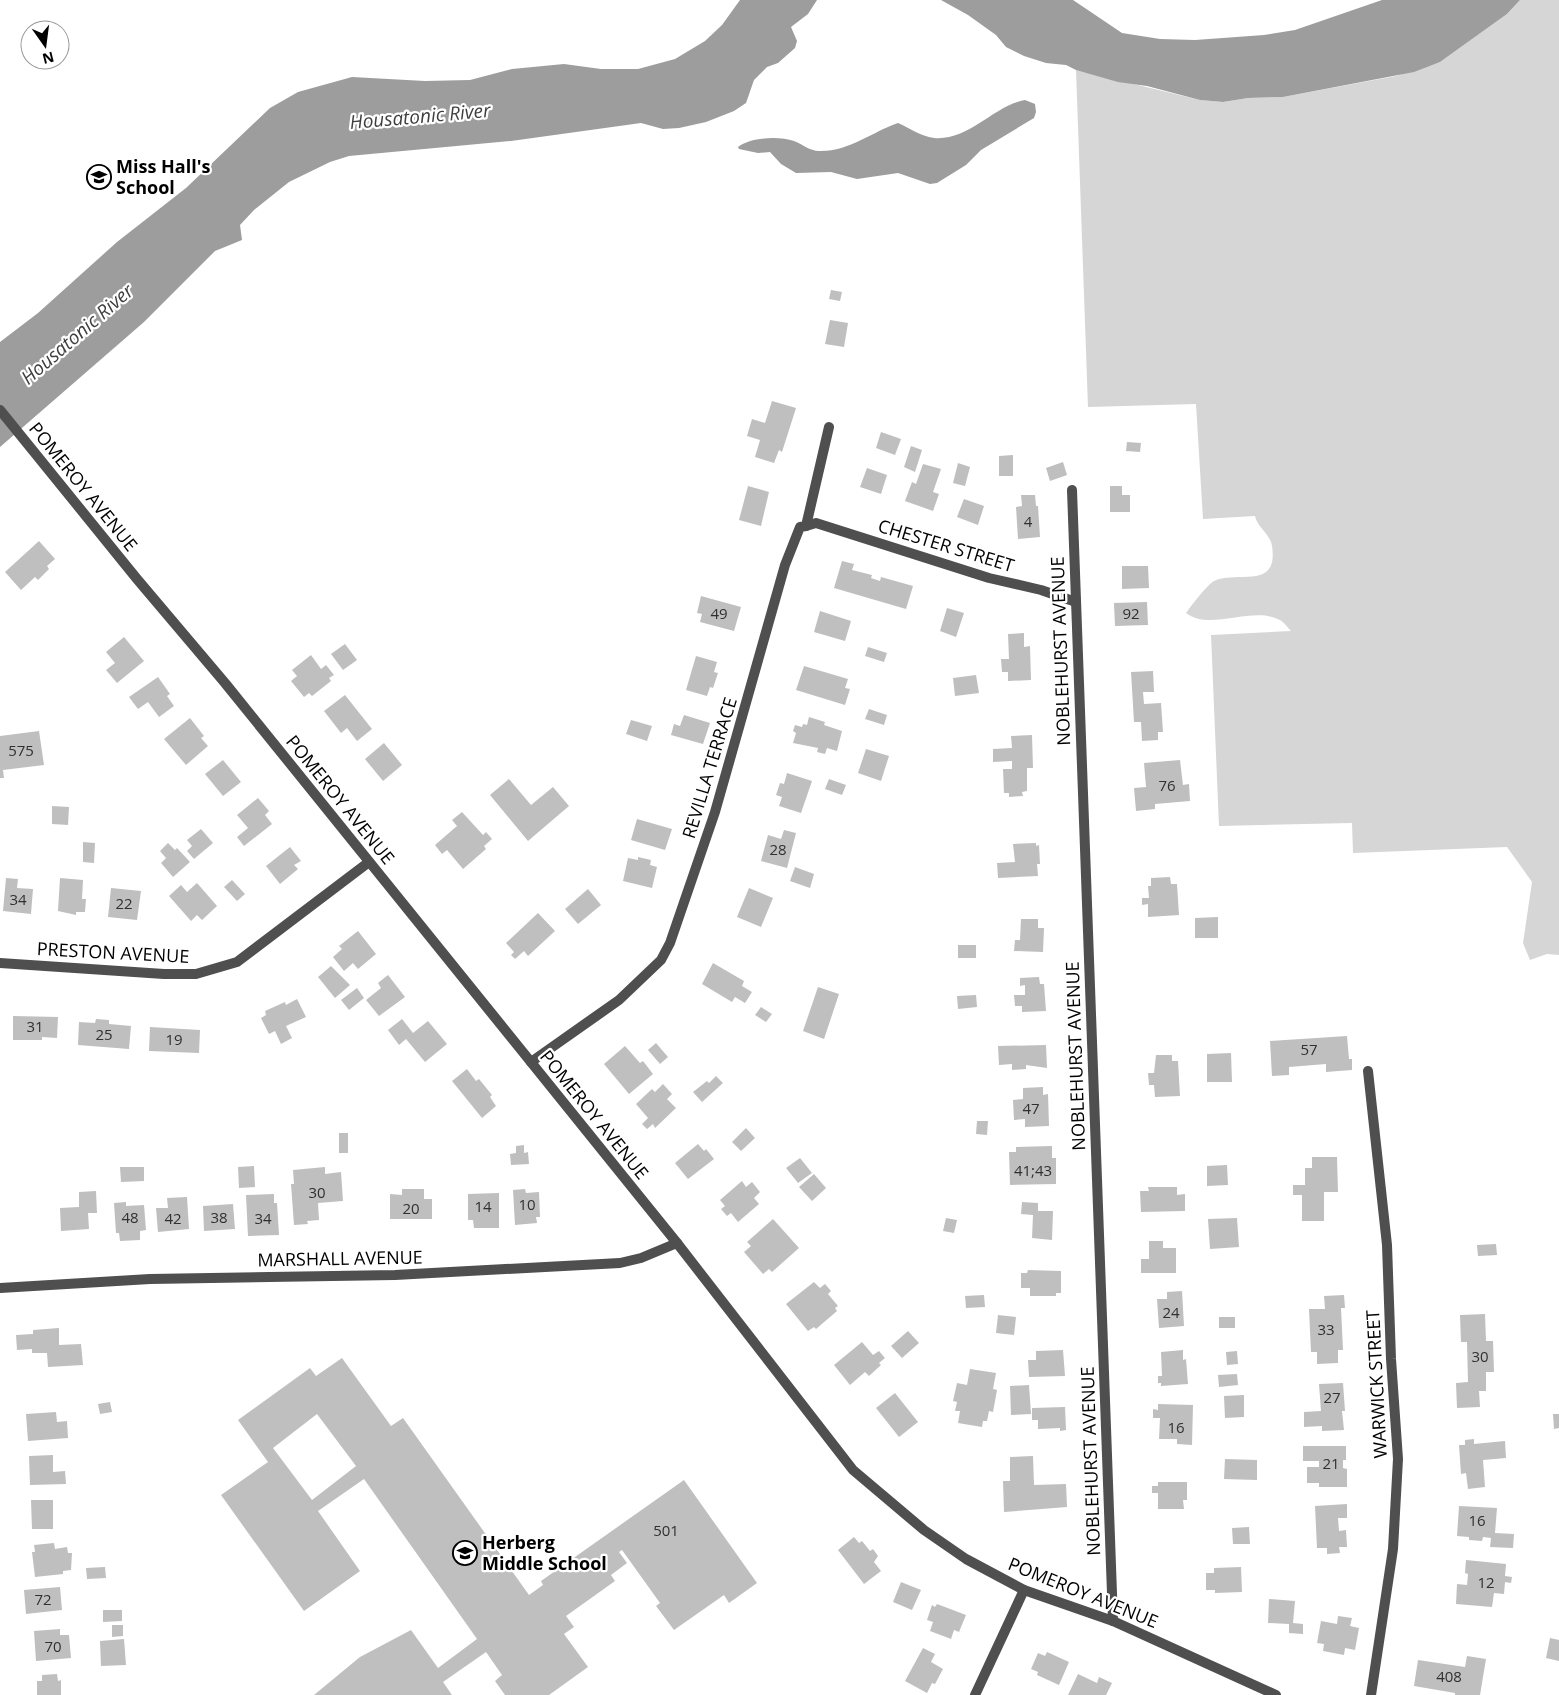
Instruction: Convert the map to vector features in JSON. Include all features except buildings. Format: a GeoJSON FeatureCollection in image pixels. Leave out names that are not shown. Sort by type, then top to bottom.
{"type":"FeatureCollection","features":[{"type":"Feature","properties":{"kind":"street","name":"POMEROY AVENUE"},"geometry":{"type":"LineString","coordinates":[[0,410],[531,1062],[677,1244],[853,1470],[924,1530],[966,1559],[1024,1590],[1113,1621],[1276,1695]]}},
{"type":"Feature","properties":{"kind":"street","name":"REVILLA TERRACE"},"geometry":{"type":"LineString","coordinates":[[531,1062],[619,1000],[661,960],[670,943],[715,812],[785,565],[800,527],[806,526],[829,426]]}},
{"type":"Feature","properties":{"kind":"street","name":"NOBLEHURST AVENUE"},"geometry":{"type":"LineString","coordinates":[[1072,490],[1113,1621]]}},
{"type":"Feature","properties":{"kind":"street","name":"CHESTER STREET"},"geometry":{"type":"LineString","coordinates":[[806,526],[816,523],[989,578],[1041,590],[1076,602]]}},
{"type":"Feature","properties":{"kind":"street","name":"PRESTON AVENUE"},"geometry":{"type":"LineString","coordinates":[[0,963],[164,974],[196,974],[218,969],[237,962],[369,862]]}},
{"type":"Feature","properties":{"kind":"street","name":"WARWICK STREET"},"geometry":{"type":"LineString","coordinates":[[1368,1071],[1387,1245],[1391,1358],[1398,1459],[1393,1550],[1371,1695]]}},
{"type":"Feature","properties":{"kind":"street","name":"MARSHALL AVENUE"},"geometry":{"type":"LineString","coordinates":[[0,1288],[150,1279],[394,1275],[613,1263],[641,1258],[677,1244]]}},
{"type":"Feature","properties":{"kind":"street"},"geometry":{"type":"LineString","coordinates":[[975,1695],[1024,1590]]}},
{"type":"Feature","properties":{"kind":"shaded area"},"geometry":{"type":"Polygon","coordinates":[[[1520,0],[1559,0],[1559,955],[1547,954],[1530,960],[1523,943],[1532,882],[1507,847],[1353,853],[1352,823],[1219,826],[1211,635],[1291,631],[1281,621],[1269,616],[1257,615],[1207,620],[1196,618],[1186,613],[1203,591],[1214,581],[1223,578],[1263,574],[1269,569],[1272,560],[1271,542],[1258,524],[1255,516],[1203,519],[1196,404],[1088,407],[1076,70],[1200,100],[1223,102],[1248,98],[1283,97],[1396,76],[1440,62],[1507,14],[1520,0]]]}},
{"type":"Feature","properties":{"kind":"water","name":"Housatonic River"},"geometry":{"type":"Polygon","coordinates":[[[740,0],[817,0],[808,14],[791,27],[797,41],[795,48],[778,63],[767,67],[754,80],[746,103],[734,111],[706,122],[679,128],[663,129],[641,123],[511,141],[349,156],[330,162],[289,182],[254,210],[240,225],[242,240],[215,251],[144,322],[0,447],[0,342],[38,313],[117,242],[186,188],[270,108],[298,92],[352,77],[425,81],[470,80],[512,69],[564,64],[601,69],[638,69],[675,59],[705,41],[722,25],[740,0]]]}},
{"type":"Feature","properties":{"kind":"water"},"geometry":{"type":"Polygon","coordinates":[[[941,0],[1073,0],[1122,33],[1160,39],[1195,40],[1264,35],[1295,30],[1382,0],[1520,0],[1507,14],[1440,62],[1414,72],[1283,97],[1248,98],[1223,102],[1200,100],[1147,86],[1118,82],[1076,70],[1066,65],[1046,63],[1024,56],[1006,47],[996,35],[968,15],[941,0]]]}},
{"type":"Feature","properties":{"kind":"water"},"geometry":{"type":"Polygon","coordinates":[[[1025,100],[1035,104],[1036,112],[1034,118],[981,150],[966,165],[937,183],[930,184],[898,173],[857,179],[831,172],[796,173],[781,164],[770,152],[758,153],[739,149],[738,147],[757,139],[773,138],[788,139],[816,151],[830,150],[850,145],[898,123],[929,137],[947,137],[970,129],[1013,103],[1025,100]]]}},
{"type":"Feature","properties":{"kind":"place","name":"Miss Hall's School"},"geometry":{"type":"Point","coordinates":[99,177]}},
{"type":"Feature","properties":{"kind":"place","name":"Herberg Middle School"},"geometry":{"type":"Point","coordinates":[465,1553]}}]}
